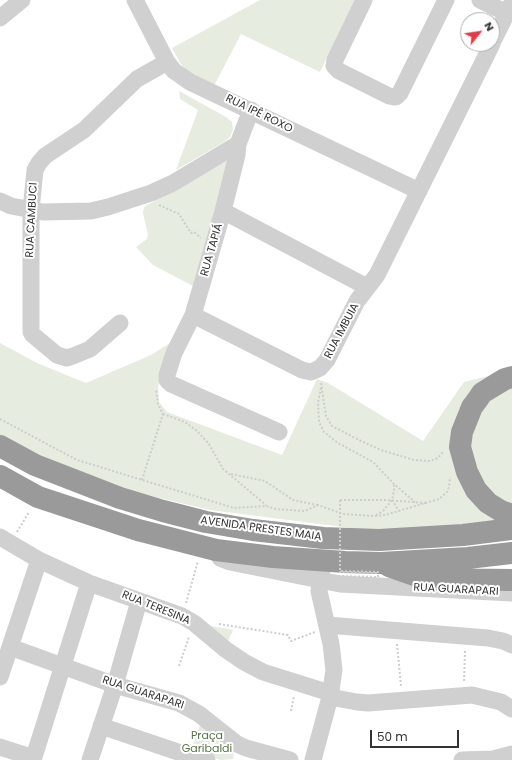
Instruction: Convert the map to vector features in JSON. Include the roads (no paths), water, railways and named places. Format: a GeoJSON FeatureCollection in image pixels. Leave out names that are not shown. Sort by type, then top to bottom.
{"type":"FeatureCollection","features":[{"type":"Feature","properties":{"kind":"highway"},"geometry":{"type":"LineString","coordinates":[[512,377],[495,385],[482,394],[478,399],[467,418],[460,447],[462,459],[476,490],[488,503],[501,511],[512,515]]}},
{"type":"Feature","properties":{"kind":"highway","name":"AVENIDA PRESTES MAIA"},"geometry":{"type":"LineString","coordinates":[[0,446],[35,464],[120,498],[162,511],[206,522],[253,530],[323,538],[379,540],[463,535],[512,529]]}},
{"type":"Feature","properties":{"kind":"highway"},"geometry":{"type":"LineString","coordinates":[[0,476],[38,497],[138,530],[209,548],[273,557],[322,571],[379,568],[512,553]]}},
{"type":"Feature","properties":{"kind":"highway"},"geometry":{"type":"LineString","coordinates":[[379,568],[426,579],[512,580]]}},
{"type":"Feature","properties":{"kind":"street"},"geometry":{"type":"LineString","coordinates":[[0,18],[22,0]]}},
{"type":"Feature","properties":{"kind":"street","name":"RUA IPÊ ROXO"},"geometry":{"type":"LineString","coordinates":[[135,0],[167,62],[174,71],[190,82],[419,191]]}},
{"type":"Feature","properties":{"kind":"street"},"geometry":{"type":"LineString","coordinates":[[364,0],[334,60],[334,66],[340,71],[389,96],[396,97],[400,93],[446,0]]}},
{"type":"Feature","properties":{"kind":"street"},"geometry":{"type":"LineString","coordinates":[[480,0],[509,8]]}},
{"type":"Feature","properties":{"kind":"street","name":"RUA IMBUIA"},"geometry":{"type":"LineString","coordinates":[[500,27],[509,8]]}},
{"type":"Feature","properties":{"kind":"street","name":"RUA IMBUIA"},"geometry":{"type":"LineString","coordinates":[[193,315],[302,370],[311,372],[320,368],[327,360],[357,301],[376,275],[488,52]]}},
{"type":"Feature","properties":{"kind":"street","name":"RUA CAMBUCI"},"geometry":{"type":"LineString","coordinates":[[120,322],[90,349],[66,358],[57,355],[33,335],[30,328],[31,210],[35,170],[44,156],[84,130],[137,79],[167,62]]}},
{"type":"Feature","properties":{"kind":"street","name":"RUA TAPIÁ"},"geometry":{"type":"LineString","coordinates":[[251,110],[238,144],[237,155],[223,211],[193,315],[174,353],[167,375],[167,380],[171,384],[279,432]]}},
{"type":"Feature","properties":{"kind":"street"},"geometry":{"type":"LineString","coordinates":[[0,201],[11,206],[43,212],[91,211],[125,202],[173,183],[238,144]]}},
{"type":"Feature","properties":{"kind":"street"},"geometry":{"type":"LineString","coordinates":[[223,211],[367,287]]}},
{"type":"Feature","properties":{"kind":"street","name":"RUA TERESINA"},"geometry":{"type":"LineString","coordinates":[[5,540],[39,560],[90,583],[188,620],[224,649],[253,667],[330,695],[358,702],[402,701],[463,695],[479,696],[501,702],[512,708]]}},
{"type":"Feature","properties":{"kind":"street"},"geometry":{"type":"LineString","coordinates":[[0,677],[39,560]]}},
{"type":"Feature","properties":{"kind":"street"},"geometry":{"type":"LineString","coordinates":[[313,760],[330,695],[334,670],[331,644],[319,591],[322,571]]}},
{"type":"Feature","properties":{"kind":"street","name":"RUA GUARAPARI"},"geometry":{"type":"LineString","coordinates":[[322,571],[348,584],[512,593]]}},
{"type":"Feature","properties":{"kind":"street"},"geometry":{"type":"LineString","coordinates":[[4,752],[25,756],[33,760],[90,583]]}},
{"type":"Feature","properties":{"kind":"street"},"geometry":{"type":"LineString","coordinates":[[90,760],[115,685],[139,601]]}},
{"type":"Feature","properties":{"kind":"street"},"geometry":{"type":"LineString","coordinates":[[327,626],[496,639],[512,646]]}},
{"type":"Feature","properties":{"kind":"street","name":"RUA GUARAPARI"},"geometry":{"type":"LineString","coordinates":[[10,647],[115,685],[187,707],[199,714],[237,744],[245,754],[290,760]]}},
{"type":"Feature","properties":{"kind":"street"},"geometry":{"type":"LineString","coordinates":[[101,726],[181,753],[207,760]]}},
{"type":"Feature","properties":{"kind":"street"},"geometry":{"type":"LineString","coordinates":[[468,760],[493,759],[512,754]]}},
{"type":"Feature","properties":{"kind":"park label","name":"Praça Garibaldi"},"geometry":{"type":"Point","coordinates":[207,742]}}]}
